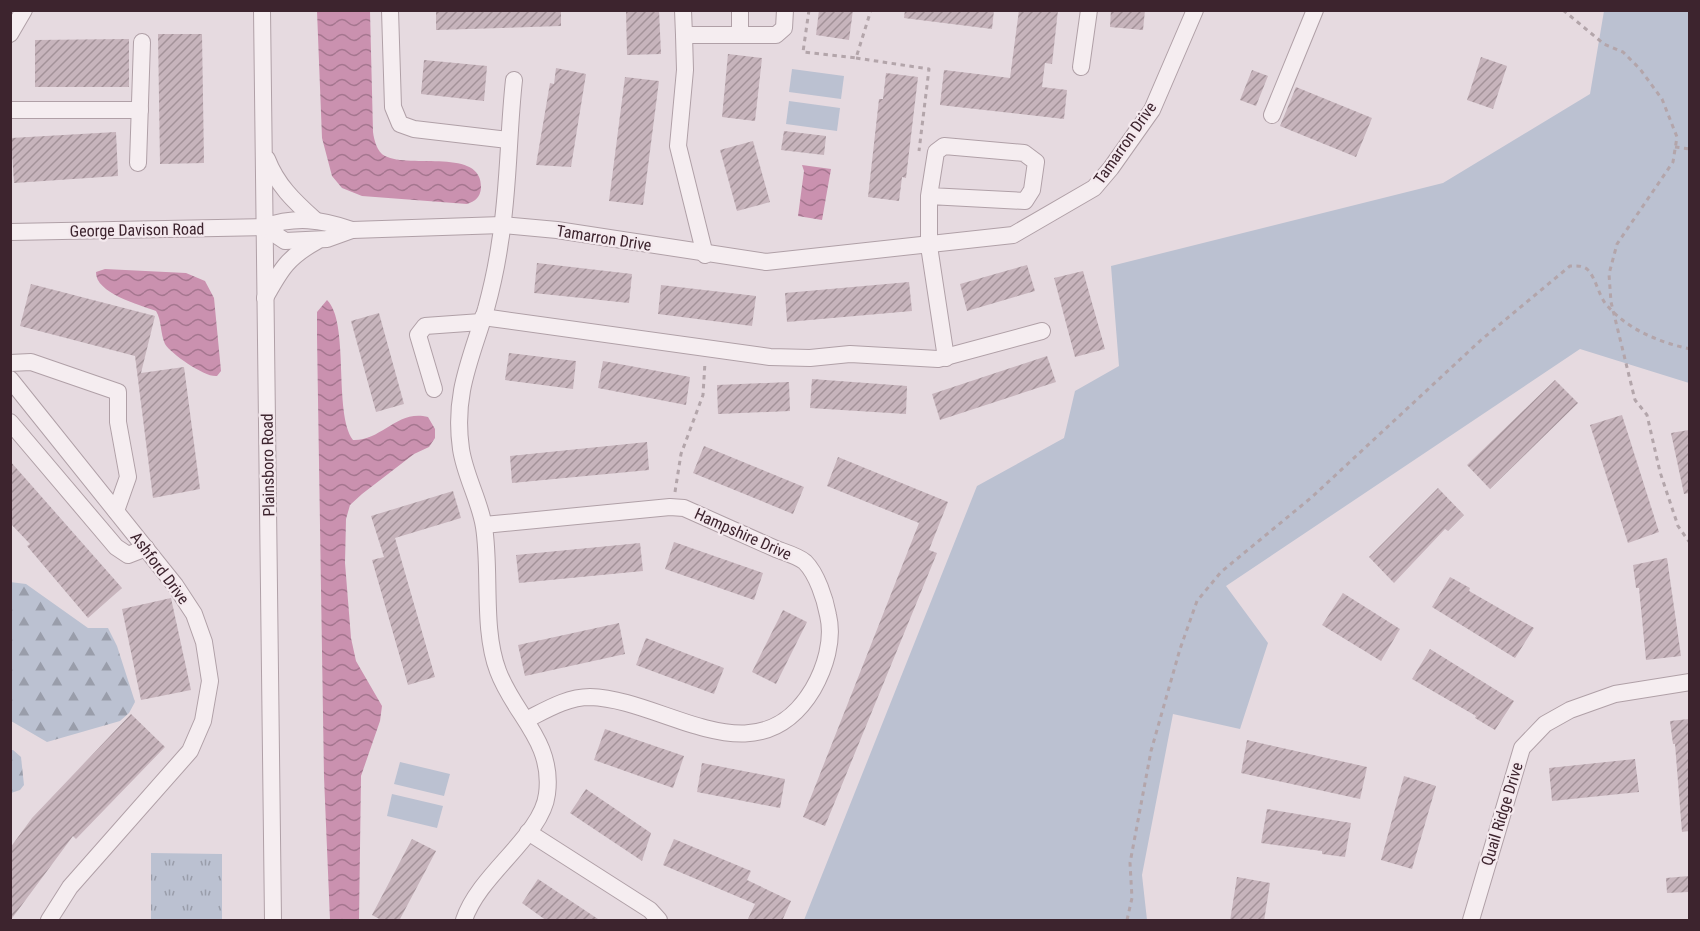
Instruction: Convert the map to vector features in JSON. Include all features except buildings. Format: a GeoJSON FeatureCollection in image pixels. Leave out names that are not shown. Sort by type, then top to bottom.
{"type":"FeatureCollection","features":[{"type":"Feature","properties":{"kind":"street"},"geometry":{"type":"LineString","coordinates":[[10,34],[24,10]]}},
{"type":"Feature","properties":{"kind":"street","name":"Plainsboro Road"},"geometry":{"type":"LineString","coordinates":[[262,10],[273,921]]}},
{"type":"Feature","properties":{"kind":"street"},"geometry":{"type":"LineString","coordinates":[[390,10],[393,107],[400,124],[414,129],[508,140]]}},
{"type":"Feature","properties":{"kind":"street"},"geometry":{"type":"LineString","coordinates":[[683,10],[685,70],[678,146],[705,255]]}},
{"type":"Feature","properties":{"kind":"street"},"geometry":{"type":"LineString","coordinates":[[740,10],[740,35]]}},
{"type":"Feature","properties":{"kind":"street"},"geometry":{"type":"LineString","coordinates":[[684,35],[776,35],[784,28],[785,10]]}},
{"type":"Feature","properties":{"kind":"street"},"geometry":{"type":"LineString","coordinates":[[1081,67],[1089,10]]}},
{"type":"Feature","properties":{"kind":"street","name":"Tamarron Drive"},"geometry":{"type":"LineString","coordinates":[[264,227],[285,241],[320,240],[352,230],[502,225],[557,230],[705,255],[765,262],[929,246],[1013,235],[1094,188],[1152,110],[1195,10]]}},
{"type":"Feature","properties":{"kind":"street"},"geometry":{"type":"LineString","coordinates":[[1272,115],[1315,10]]}},
{"type":"Feature","properties":{"kind":"street"},"geometry":{"type":"LineString","coordinates":[[138,163],[142,42]]}},
{"type":"Feature","properties":{"kind":"street"},"geometry":{"type":"LineString","coordinates":[[464,921],[469,904],[482,885],[538,819],[547,796],[548,770],[543,749],[498,673],[492,652],[484,525],[461,450],[458,404],[469,355],[482,320],[502,225],[514,80]]}},
{"type":"Feature","properties":{"kind":"street"},"geometry":{"type":"LineString","coordinates":[[10,110],[140,110]]}},
{"type":"Feature","properties":{"kind":"street"},"geometry":{"type":"LineString","coordinates":[[929,196],[1024,201],[1032,190],[1036,162],[1024,153],[944,146],[936,152],[929,196],[929,246],[946,358]]}},
{"type":"Feature","properties":{"kind":"street"},"geometry":{"type":"LineString","coordinates":[[264,151],[274,176],[290,198],[314,219]]}},
{"type":"Feature","properties":{"kind":"street","name":"Tamarron Drive"},"geometry":{"type":"LineString","coordinates":[[264,227],[285,220],[322,219],[352,230]]}},
{"type":"Feature","properties":{"kind":"street","name":"George Davison Road"},"geometry":{"type":"LineString","coordinates":[[10,232],[264,227]]}},
{"type":"Feature","properties":{"kind":"street"},"geometry":{"type":"LineString","coordinates":[[265,298],[283,266],[298,252],[320,240]]}},
{"type":"Feature","properties":{"kind":"street"},"geometry":{"type":"LineString","coordinates":[[434,389],[418,335],[425,326],[435,324],[482,320],[770,357],[810,358],[850,354],[946,358],[1041,331]]}},
{"type":"Feature","properties":{"kind":"street"},"geometry":{"type":"LineString","coordinates":[[10,363],[31,362],[118,392],[118,422],[128,477],[116,511]]}},
{"type":"Feature","properties":{"kind":"street","name":"Ashford Drive"},"geometry":{"type":"LineString","coordinates":[[13,387],[175,585],[194,614],[204,642],[210,681],[203,720],[190,751],[70,887],[49,921]]}},
{"type":"Feature","properties":{"kind":"street"},"geometry":{"type":"LineString","coordinates":[[10,422],[116,547],[128,555],[146,548]]}},
{"type":"Feature","properties":{"kind":"street","name":"Hampshire Drive"},"geometry":{"type":"LineString","coordinates":[[484,525],[672,507],[684,508],[804,561],[825,602],[829,620],[829,648],[819,679],[804,704],[778,725],[747,734],[719,733],[603,698],[586,697],[561,703],[526,720]]}},
{"type":"Feature","properties":{"kind":"street","name":"Quail Ridge Drive"},"geometry":{"type":"LineString","coordinates":[[1471,921],[1522,748],[1545,724],[1570,710],[1615,694],[1689,682]]}},
{"type":"Feature","properties":{"kind":"street"},"geometry":{"type":"LineString","coordinates":[[528,832],[650,910],[659,921]]}},
{"type":"Feature","properties":{"kind":"path"},"geometry":{"type":"LineString","coordinates":[[809,10],[803,52],[929,69],[919,152]]}},
{"type":"Feature","properties":{"kind":"path"},"geometry":{"type":"LineString","coordinates":[[856,58],[871,10]]}},
{"type":"Feature","properties":{"kind":"path"},"geometry":{"type":"LineString","coordinates":[[1563,10],[1604,44],[1623,52],[1640,69],[1662,99],[1677,138],[1673,162],[1617,244],[1609,274],[1612,309],[1635,400],[1647,415],[1660,472],[1678,526],[1689,543]]}},
{"type":"Feature","properties":{"kind":"path"},"geometry":{"type":"LineString","coordinates":[[1675,147],[1689,149]]}},
{"type":"Feature","properties":{"kind":"path"},"geometry":{"type":"LineString","coordinates":[[1127,921],[1132,898],[1130,863],[1151,751],[1180,649],[1197,601],[1221,572],[1312,497],[1481,340],[1570,266],[1583,266],[1588,270],[1605,302],[1641,333],[1668,345],[1689,349]]}},
{"type":"Feature","properties":{"kind":"path"},"geometry":{"type":"LineString","coordinates":[[672,507],[681,454],[703,395],[706,348]]}},
{"type":"Feature","properties":{"kind":"green space"},"geometry":{"type":"Polygon","coordinates":[[[1604,11],[1689,11],[1689,383],[1580,349],[1226,586],[1268,643],[1240,729],[1173,714],[1142,875],[1147,920],[804,920],[977,486],[1064,438],[1075,391],[1119,366],[1111,266],[1443,183],[1590,94],[1604,11]]]}},
{"type":"Feature","properties":{"kind":"green space"},"geometry":{"type":"Polygon","coordinates":[[[792,69],[844,76],[841,99],[789,92],[792,69]]]}},
{"type":"Feature","properties":{"kind":"green space"},"geometry":{"type":"Polygon","coordinates":[[[789,101],[840,108],[837,131],[786,124],[789,101]]]}},
{"type":"Feature","properties":{"kind":"green space"},"geometry":{"type":"Polygon","coordinates":[[[10,582],[26,584],[88,628],[108,628],[117,646],[135,702],[129,713],[120,721],[47,742],[11,721],[10,582]]]}},
{"type":"Feature","properties":{"kind":"green space"},"geometry":{"type":"Polygon","coordinates":[[[11,750],[21,757],[24,785],[20,790],[11,793],[11,750]]]}},
{"type":"Feature","properties":{"kind":"green space"},"geometry":{"type":"Polygon","coordinates":[[[400,762],[450,774],[444,796],[394,784],[400,762]]]}},
{"type":"Feature","properties":{"kind":"green space"},"geometry":{"type":"Polygon","coordinates":[[[392,794],[443,806],[437,828],[387,816],[392,794]]]}},
{"type":"Feature","properties":{"kind":"green space"},"geometry":{"type":"Polygon","coordinates":[[[151,853],[222,854],[222,920],[151,920],[151,853]]]}},
{"type":"Feature","properties":{"kind":"water"},"geometry":{"type":"Polygon","coordinates":[[[317,11],[370,11],[373,132],[380,152],[396,159],[458,163],[470,168],[478,175],[481,188],[475,200],[467,204],[362,196],[342,188],[332,176],[322,138],[317,11]]]}},
{"type":"Feature","properties":{"kind":"water"},"geometry":{"type":"Polygon","coordinates":[[[802,165],[831,169],[822,220],[798,216],[804,171],[802,165]]]}},
{"type":"Feature","properties":{"kind":"water"},"geometry":{"type":"Polygon","coordinates":[[[105,269],[186,273],[205,281],[214,298],[221,371],[217,376],[197,369],[181,359],[165,344],[156,311],[130,302],[103,286],[96,272],[105,269]]]}},
{"type":"Feature","properties":{"kind":"water"},"geometry":{"type":"Polygon","coordinates":[[[327,300],[334,311],[338,327],[344,410],[347,427],[353,440],[373,436],[407,417],[428,417],[435,429],[435,438],[429,447],[414,454],[362,494],[350,505],[346,519],[345,563],[351,638],[356,661],[382,706],[380,721],[361,776],[359,920],[330,920],[324,777],[317,337],[317,312],[327,300]]]}}]}
